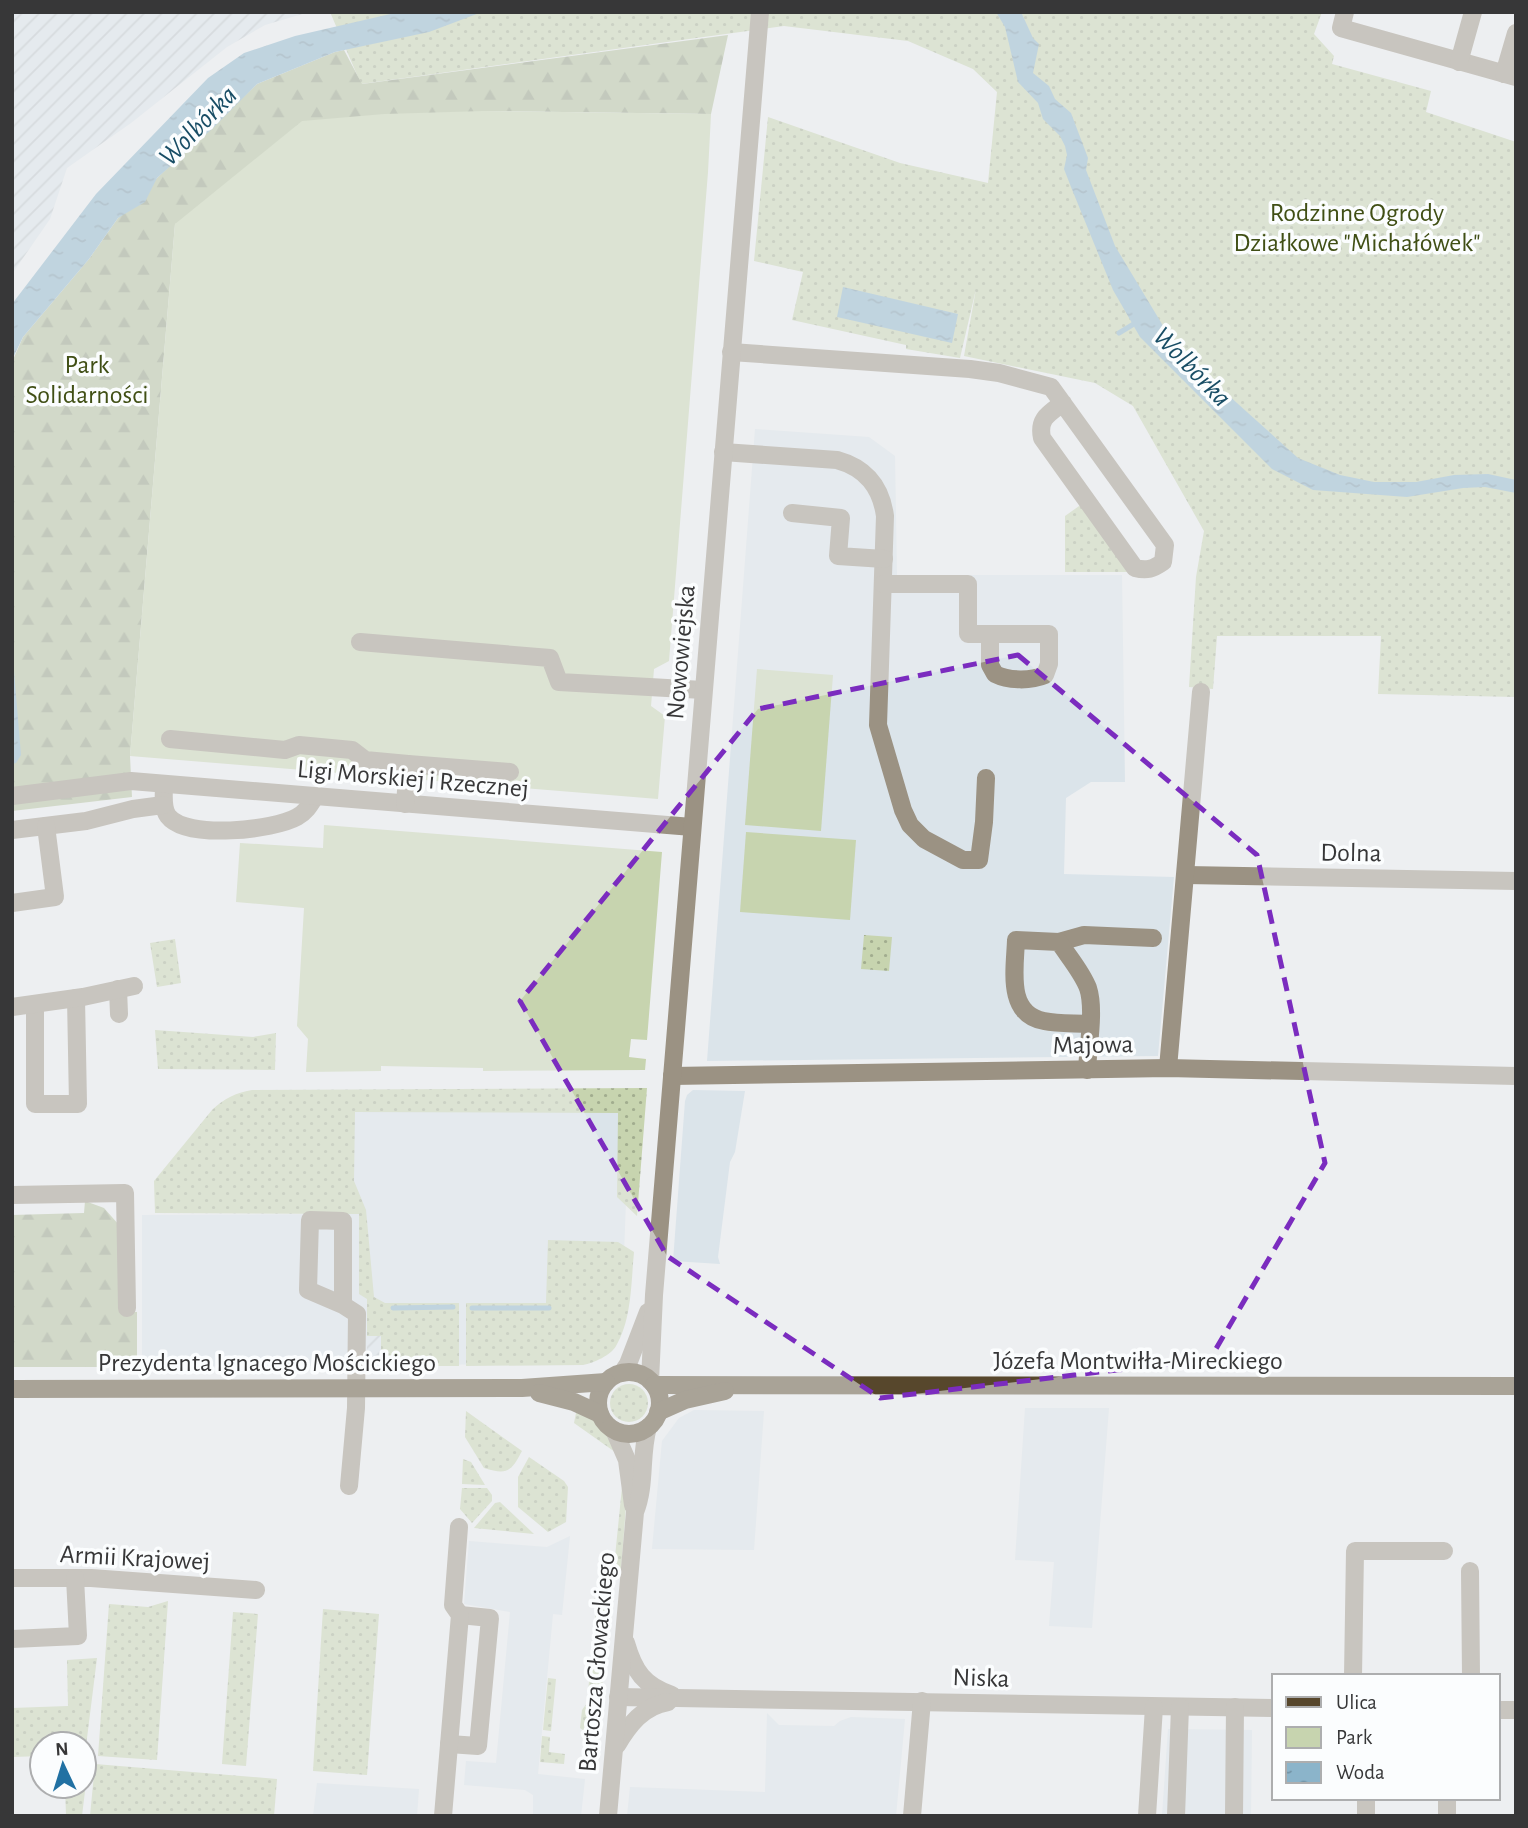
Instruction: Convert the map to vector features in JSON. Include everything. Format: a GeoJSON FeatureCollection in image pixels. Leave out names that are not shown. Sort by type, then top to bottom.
{"type":"FeatureCollection","features":[{"type":"Feature","properties":{"kind":"main road"},"geometry":{"type":"LineString","coordinates":[[639,1374],[652,1383],[660,1400],[653,1420],[636,1433],[627,1434],[614,1430],[604,1422],[600,1414],[599,1397],[614,1378],[639,1374]]}},
{"type":"Feature","properties":{"kind":"main road","name":"Prezydenta Ignacego Mościckiego"},"geometry":{"type":"LineString","coordinates":[[12,1389],[522,1388],[614,1378]]}},
{"type":"Feature","properties":{"kind":"main road","name":"Józefa Montwiłła-Mireckiego"},"geometry":{"type":"LineString","coordinates":[[652,1383],[759,1386],[1516,1386]]}},
{"type":"Feature","properties":{"kind":"main road","name":"Józefa Montwiłła-Mireckiego"},"geometry":{"type":"LineString","coordinates":[[653,1420],[685,1400],[759,1386]]}},
{"type":"Feature","properties":{"kind":"main road","name":"Prezydenta Ignacego Mościckiego"},"geometry":{"type":"LineString","coordinates":[[522,1388],[574,1402],[600,1414]]}},
{"type":"Feature","properties":{"kind":"street"},"geometry":{"type":"LineString","coordinates":[[1345,12],[1341,28],[1510,76],[1516,33]]}},
{"type":"Feature","properties":{"kind":"street"},"geometry":{"type":"LineString","coordinates":[[1459,62],[1473,12]]}},
{"type":"Feature","properties":{"kind":"street","name":"Nowowiejska"},"geometry":{"type":"LineString","coordinates":[[652,1383],[654,1295],[760,17]]}},
{"type":"Feature","properties":{"kind":"street"},"geometry":{"type":"LineString","coordinates":[[731,352],[970,369],[999,373],[1051,387],[1063,403],[1165,545],[1163,562],[1155,568],[1135,568],[1042,438],[1040,428],[1043,418],[1063,403]]}},
{"type":"Feature","properties":{"kind":"street"},"geometry":{"type":"LineString","coordinates":[[723,453],[837,460],[850,463],[863,471],[875,484],[883,500],[885,516],[878,725],[910,825],[924,839],[963,860],[979,860],[986,778]]}},
{"type":"Feature","properties":{"kind":"street"},"geometry":{"type":"LineString","coordinates":[[792,513],[841,518],[838,556],[884,559]]}},
{"type":"Feature","properties":{"kind":"street"},"geometry":{"type":"LineString","coordinates":[[883,584],[968,584],[968,634],[990,634]]}},
{"type":"Feature","properties":{"kind":"street"},"geometry":{"type":"LineString","coordinates":[[360,642],[550,658],[559,682],[703,690]]}},
{"type":"Feature","properties":{"kind":"street"},"geometry":{"type":"LineString","coordinates":[[1168,1068],[1201,692]]}},
{"type":"Feature","properties":{"kind":"street"},"geometry":{"type":"LineString","coordinates":[[170,740],[285,750],[299,745],[352,750],[365,760],[510,772]]}},
{"type":"Feature","properties":{"kind":"street"},"geometry":{"type":"LineString","coordinates":[[405,804],[408,764]]}},
{"type":"Feature","properties":{"kind":"street","name":"Ligi Morskiej i Rzecznej"},"geometry":{"type":"LineString","coordinates":[[12,796],[131,781],[692,827]]}},
{"type":"Feature","properties":{"kind":"street"},"geometry":{"type":"LineString","coordinates":[[164,785],[163,805],[166,815],[185,827],[244,830],[266,828],[297,817],[306,811],[315,797]]}},
{"type":"Feature","properties":{"kind":"street"},"geometry":{"type":"LineString","coordinates":[[12,830],[86,821],[133,809],[163,805]]}},
{"type":"Feature","properties":{"kind":"street"},"geometry":{"type":"LineString","coordinates":[[12,902],[55,897],[46,826]]}},
{"type":"Feature","properties":{"kind":"street","name":"Dolna"},"geometry":{"type":"LineString","coordinates":[[1186,875],[1516,881]]}},
{"type":"Feature","properties":{"kind":"street"},"geometry":{"type":"LineString","coordinates":[[1089,1024],[1042,1021],[1028,1015],[1018,1003],[1015,989],[1016,940],[1059,942],[1084,935],[1153,938]]}},
{"type":"Feature","properties":{"kind":"street"},"geometry":{"type":"LineString","coordinates":[[1059,942],[1087,986],[1090,997],[1087,1070]]}},
{"type":"Feature","properties":{"kind":"street"},"geometry":{"type":"LineString","coordinates":[[12,1007],[126,988],[119,1014]]}},
{"type":"Feature","properties":{"kind":"street"},"geometry":{"type":"LineString","coordinates":[[34,1004],[35,1104],[78,1104],[76,998]]}},
{"type":"Feature","properties":{"kind":"street","name":"Majowa"},"geometry":{"type":"LineString","coordinates":[[672,1076],[1168,1068],[1516,1076]]}},
{"type":"Feature","properties":{"kind":"street"},"geometry":{"type":"LineString","coordinates":[[12,1195],[125,1193],[127,1308]]}},
{"type":"Feature","properties":{"kind":"street"},"geometry":{"type":"LineString","coordinates":[[343,1306],[343,1221],[310,1220],[308,1290],[357,1314],[357,1388],[349,1486]]}},
{"type":"Feature","properties":{"kind":"street","name":"Nowowiejska"},"geometry":{"type":"LineString","coordinates":[[614,1378],[628,1364],[654,1295]]}},
{"type":"Feature","properties":{"kind":"street","name":"Bartosza Głowackiego"},"geometry":{"type":"LineString","coordinates":[[608,1816],[635,1512],[641,1497],[643,1458],[653,1420]]}},
{"type":"Feature","properties":{"kind":"street","name":"Bartosza Głowackiego"},"geometry":{"type":"LineString","coordinates":[[614,1430],[626,1460],[635,1512]]}},
{"type":"Feature","properties":{"kind":"street"},"geometry":{"type":"LineString","coordinates":[[443,1816],[460,1615],[453,1605],[460,1527]]}},
{"type":"Feature","properties":{"kind":"street"},"geometry":{"type":"LineString","coordinates":[[1353,1674],[1354,1551],[1444,1551]]}},
{"type":"Feature","properties":{"kind":"street"},"geometry":{"type":"LineString","coordinates":[[1470,1571],[1471,1674]]}},
{"type":"Feature","properties":{"kind":"street","name":"Armii Krajowej"},"geometry":{"type":"LineString","coordinates":[[12,1578],[75,1578],[256,1590]]}},
{"type":"Feature","properties":{"kind":"street"},"geometry":{"type":"LineString","coordinates":[[12,1639],[78,1636],[75,1578]]}},
{"type":"Feature","properties":{"kind":"street"},"geometry":{"type":"LineString","coordinates":[[449,1744],[478,1746],[490,1618],[460,1615]]}},
{"type":"Feature","properties":{"kind":"street","name":"Niska"},"geometry":{"type":"LineString","coordinates":[[624,1636],[636,1672],[646,1683],[685,1699]]}},
{"type":"Feature","properties":{"kind":"street","name":"Niska"},"geometry":{"type":"LineString","coordinates":[[618,1697],[1272,1708]]}},
{"type":"Feature","properties":{"kind":"street","name":"Niska"},"geometry":{"type":"LineString","coordinates":[[614,1750],[624,1732],[645,1710],[661,1703],[685,1699]]}},
{"type":"Feature","properties":{"kind":"street"},"geometry":{"type":"LineString","coordinates":[[912,1816],[922,1701]]}},
{"type":"Feature","properties":{"kind":"street"},"geometry":{"type":"LineString","coordinates":[[1147,1816],[1154,1707]]}},
{"type":"Feature","properties":{"kind":"street"},"geometry":{"type":"LineString","coordinates":[[1176,1816],[1180,1707]]}},
{"type":"Feature","properties":{"kind":"street"},"geometry":{"type":"LineString","coordinates":[[1234,1816],[1235,1707]]}},
{"type":"Feature","properties":{"kind":"highlighted area"},"geometry":{"type":"Polygon","coordinates":[[[1018,655],[1257,855],[1325,1163],[1210,1359],[880,1398],[667,1256],[520,1001],[758,709],[1018,655]]]}},
{"type":"Feature","properties":{"kind":"shaded area"},"geometry":{"type":"Polygon","coordinates":[[[12,12],[309,12],[265,25],[227,47],[131,123],[67,168],[50,219],[12,274],[12,12]]]}},
{"type":"Feature","properties":{"kind":"shaded area"},"geometry":{"type":"Polygon","coordinates":[[[755,429],[869,437],[895,456],[897,575],[1122,575],[1125,782],[1091,782],[1066,798],[1064,874],[1174,877],[1158,1056],[707,1061],[755,429]]]}},
{"type":"Feature","properties":{"kind":"shaded area"},"geometry":{"type":"Polygon","coordinates":[[[693,1090],[745,1091],[735,1152],[730,1162],[718,1257],[720,1264],[673,1261],[685,1101],[693,1090]]]}},
{"type":"Feature","properties":{"kind":"shaded area"},"geometry":{"type":"Polygon","coordinates":[[[630,1095],[622,1306],[584,1364],[382,1365],[382,1335],[368,1301],[367,1366],[262,1366],[259,1363],[243,1363],[241,1366],[142,1367],[142,1215],[359,1214],[360,1295],[366,1212],[225,1106],[630,1095]]]}},
{"type":"Feature","properties":{"kind":"shaded area"},"geometry":{"type":"Polygon","coordinates":[[[367,1336],[381,1336],[381,1366],[367,1366],[367,1336]]]}},
{"type":"Feature","properties":{"kind":"shaded area"},"geometry":{"type":"Polygon","coordinates":[[[1025,1408],[1109,1408],[1092,1628],[1049,1626],[1054,1562],[1015,1560],[1025,1408]]]}},
{"type":"Feature","properties":{"kind":"shaded area"},"geometry":{"type":"Polygon","coordinates":[[[694,1410],[764,1411],[754,1550],[652,1549],[662,1441],[679,1418],[694,1410]]]}},
{"type":"Feature","properties":{"kind":"shaded area"},"geometry":{"type":"Polygon","coordinates":[[[570,1536],[562,1615],[553,1614],[538,1774],[585,1779],[581,1816],[533,1816],[533,1795],[525,1790],[464,1785],[466,1761],[496,1763],[510,1612],[464,1604],[469,1541],[547,1547],[570,1536]]]}},
{"type":"Feature","properties":{"kind":"shaded area"},"geometry":{"type":"Polygon","coordinates":[[[767,1713],[779,1725],[834,1726],[851,1717],[905,1719],[896,1816],[627,1816],[630,1787],[765,1792],[767,1713]]]}},
{"type":"Feature","properties":{"kind":"shaded area"},"geometry":{"type":"Polygon","coordinates":[[[1168,1729],[1252,1730],[1251,1816],[1162,1816],[1168,1729]]]}},
{"type":"Feature","properties":{"kind":"shaded area"},"geometry":{"type":"Polygon","coordinates":[[[317,1783],[419,1789],[417,1816],[313,1816],[317,1783]]]}},
{"type":"Feature","properties":{"kind":"green space","name":"Rodzinne Ogrody Działkowe \"Michałówek\""},"geometry":{"type":"Polygon","coordinates":[[[330,12],[1322,12],[1314,34],[1334,56],[1332,64],[1431,91],[1426,112],[1516,142],[1516,697],[1378,694],[1381,636],[1217,636],[1213,689],[1189,687],[1196,577],[1204,531],[1133,406],[1095,383],[964,356],[976,289],[960,358],[906,349],[906,345],[792,320],[803,272],[754,261],[768,117],[900,163],[988,183],[997,92],[973,69],[908,41],[784,26],[361,84],[330,12]]]}},
{"type":"Feature","properties":{"kind":"green space","name":"Park Solidarności"},"geometry":{"type":"Polygon","coordinates":[[[728,35],[711,114],[483,111],[175,224],[130,756],[132,797],[12,811],[12,362],[23,337],[89,259],[118,218],[257,84],[335,52],[344,50],[362,84],[728,35]]]}},
{"type":"Feature","properties":{"kind":"green space"},"geometry":{"type":"Polygon","coordinates":[[[483,111],[711,114],[669,661],[654,669],[651,706],[665,716],[658,799],[130,756],[175,224],[302,121],[384,114],[483,111]]]}},
{"type":"Feature","properties":{"kind":"green space"},"geometry":{"type":"Polygon","coordinates":[[[1082,504],[1130,572],[1065,572],[1065,516],[1082,504]]]}},
{"type":"Feature","properties":{"kind":"green space"},"geometry":{"type":"Polygon","coordinates":[[[757,669],[833,675],[821,831],[745,825],[757,669]]]}},
{"type":"Feature","properties":{"kind":"green space"},"geometry":{"type":"Polygon","coordinates":[[[324,825],[662,852],[647,1040],[631,1039],[629,1057],[646,1059],[645,1070],[483,1071],[483,1068],[381,1066],[381,1071],[306,1072],[308,1039],[297,1026],[304,908],[236,902],[240,843],[323,848],[324,825]]]}},
{"type":"Feature","properties":{"kind":"green space"},"geometry":{"type":"Polygon","coordinates":[[[746,832],[856,840],[850,920],[740,912],[746,832]]]}},
{"type":"Feature","properties":{"kind":"green space"},"geometry":{"type":"Polygon","coordinates":[[[864,935],[892,937],[889,971],[861,969],[864,935]]]}},
{"type":"Feature","properties":{"kind":"green space"},"geometry":{"type":"Polygon","coordinates":[[[175,939],[181,983],[157,987],[150,943],[175,939]]]}},
{"type":"Feature","properties":{"kind":"green space"},"geometry":{"type":"Polygon","coordinates":[[[155,1030],[253,1037],[276,1033],[275,1070],[158,1069],[155,1030]]]}},
{"type":"Feature","properties":{"kind":"green space"},"geometry":{"type":"Polygon","coordinates":[[[647,1088],[637,1216],[617,1197],[618,1113],[355,1112],[354,1181],[366,1210],[374,1297],[385,1303],[459,1303],[459,1366],[381,1366],[381,1336],[367,1336],[367,1299],[359,1294],[359,1214],[155,1213],[154,1181],[212,1110],[221,1102],[246,1091],[647,1088]]]}},
{"type":"Feature","properties":{"kind":"green space"},"geometry":{"type":"Polygon","coordinates":[[[85,1201],[104,1208],[119,1225],[121,1311],[137,1312],[137,1367],[12,1367],[12,1215],[84,1213],[85,1201]]]}},
{"type":"Feature","properties":{"kind":"green space"},"geometry":{"type":"Polygon","coordinates":[[[548,1240],[618,1242],[634,1252],[628,1312],[616,1346],[602,1358],[583,1365],[466,1366],[466,1303],[546,1303],[548,1240]]]}},
{"type":"Feature","properties":{"kind":"green space"},"geometry":{"type":"Polygon","coordinates":[[[629,1384],[642,1390],[648,1403],[642,1416],[629,1422],[616,1416],[610,1403],[616,1390],[629,1384]]]}},
{"type":"Feature","properties":{"kind":"green space"},"geometry":{"type":"Polygon","coordinates":[[[577,1408],[600,1427],[615,1452],[574,1423],[577,1408]]]}},
{"type":"Feature","properties":{"kind":"green space"},"geometry":{"type":"Polygon","coordinates":[[[466,1411],[522,1451],[508,1470],[484,1468],[465,1437],[466,1411]]]}},
{"type":"Feature","properties":{"kind":"green space"},"geometry":{"type":"Polygon","coordinates":[[[529,1457],[564,1481],[568,1487],[566,1522],[548,1532],[518,1507],[518,1477],[529,1457]]]}},
{"type":"Feature","properties":{"kind":"green space"},"geometry":{"type":"Polygon","coordinates":[[[463,1459],[471,1462],[485,1485],[462,1484],[463,1459]]]}},
{"type":"Feature","properties":{"kind":"green space"},"geometry":{"type":"Polygon","coordinates":[[[623,1477],[626,1506],[621,1571],[613,1577],[623,1477]]]}},
{"type":"Feature","properties":{"kind":"green space"},"geometry":{"type":"Polygon","coordinates":[[[462,1488],[487,1488],[492,1495],[492,1501],[472,1523],[460,1509],[462,1488]]]}},
{"type":"Feature","properties":{"kind":"green space"},"geometry":{"type":"Polygon","coordinates":[[[500,1502],[534,1534],[474,1528],[495,1503],[500,1502]]]}},
{"type":"Feature","properties":{"kind":"green space"},"geometry":{"type":"Polygon","coordinates":[[[596,1597],[610,1609],[597,1736],[580,1728],[582,1710],[587,1703],[596,1607],[592,1601],[596,1597]]]}},
{"type":"Feature","properties":{"kind":"green space"},"geometry":{"type":"Polygon","coordinates":[[[168,1601],[157,1760],[98,1756],[109,1604],[148,1607],[168,1601]]]}},
{"type":"Feature","properties":{"kind":"green space"},"geometry":{"type":"Polygon","coordinates":[[[323,1609],[379,1614],[367,1775],[313,1771],[323,1609]]]}},
{"type":"Feature","properties":{"kind":"green space"},"geometry":{"type":"Polygon","coordinates":[[[233,1612],[258,1614],[246,1766],[222,1764],[233,1612]]]}},
{"type":"Feature","properties":{"kind":"green space"},"geometry":{"type":"Polygon","coordinates":[[[97,1658],[88,1730],[28,1730],[28,1756],[12,1757],[12,1708],[68,1706],[67,1660],[97,1658]]]}},
{"type":"Feature","properties":{"kind":"green space"},"geometry":{"type":"Polygon","coordinates":[[[548,1678],[556,1679],[551,1731],[543,1730],[548,1678]]]}},
{"type":"Feature","properties":{"kind":"green space"},"geometry":{"type":"Polygon","coordinates":[[[542,1736],[550,1737],[549,1752],[565,1754],[564,1764],[540,1762],[542,1736]]]}},
{"type":"Feature","properties":{"kind":"green space"},"geometry":{"type":"Polygon","coordinates":[[[98,1764],[277,1779],[274,1816],[90,1816],[92,1800],[98,1800],[98,1764]]]}},
{"type":"Feature","properties":{"kind":"green space"},"geometry":{"type":"Polygon","coordinates":[[[65,1800],[84,1800],[82,1816],[40,1816],[66,1815],[65,1800]]]}},
{"type":"Feature","properties":{"kind":"water","name":"Wolbórka"},"geometry":{"type":"Polygon","coordinates":[[[399,12],[482,12],[429,32],[335,52],[257,84],[157,178],[145,202],[118,218],[89,259],[23,337],[12,360],[12,304],[96,194],[208,78],[244,53],[295,36],[399,12]]]}},
{"type":"Feature","properties":{"kind":"water","name":"Wolbórka"},"geometry":{"type":"Polygon","coordinates":[[[996,12],[1021,12],[1033,38],[1039,44],[1033,73],[1049,86],[1055,99],[1071,113],[1088,158],[1086,170],[1115,246],[1177,349],[1298,458],[1340,475],[1374,482],[1416,482],[1454,475],[1488,474],[1516,480],[1516,493],[1485,487],[1407,497],[1313,490],[1272,469],[1140,337],[1113,290],[1071,187],[1064,169],[1067,155],[1065,146],[1060,136],[1043,119],[1038,103],[1018,82],[1005,27],[996,12]]]}},
{"type":"Feature","properties":{"kind":"water"},"geometry":{"type":"Polygon","coordinates":[[[843,287],[958,314],[952,343],[837,317],[843,287]]]}},
{"type":"Feature","properties":{"kind":"water"},"geometry":{"type":"Polygon","coordinates":[[[12,647],[21,755],[16,763],[12,764],[12,647]]]}},
{"type":"Feature","properties":{"kind":"waterway"},"geometry":{"type":"LineString","coordinates":[[1119,333],[1137,322]]}},
{"type":"Feature","properties":{"kind":"waterway"},"geometry":{"type":"LineString","coordinates":[[393,1308],[453,1307]]}},
{"type":"Feature","properties":{"kind":"waterway"},"geometry":{"type":"LineString","coordinates":[[472,1308],[549,1308]]}}]}
